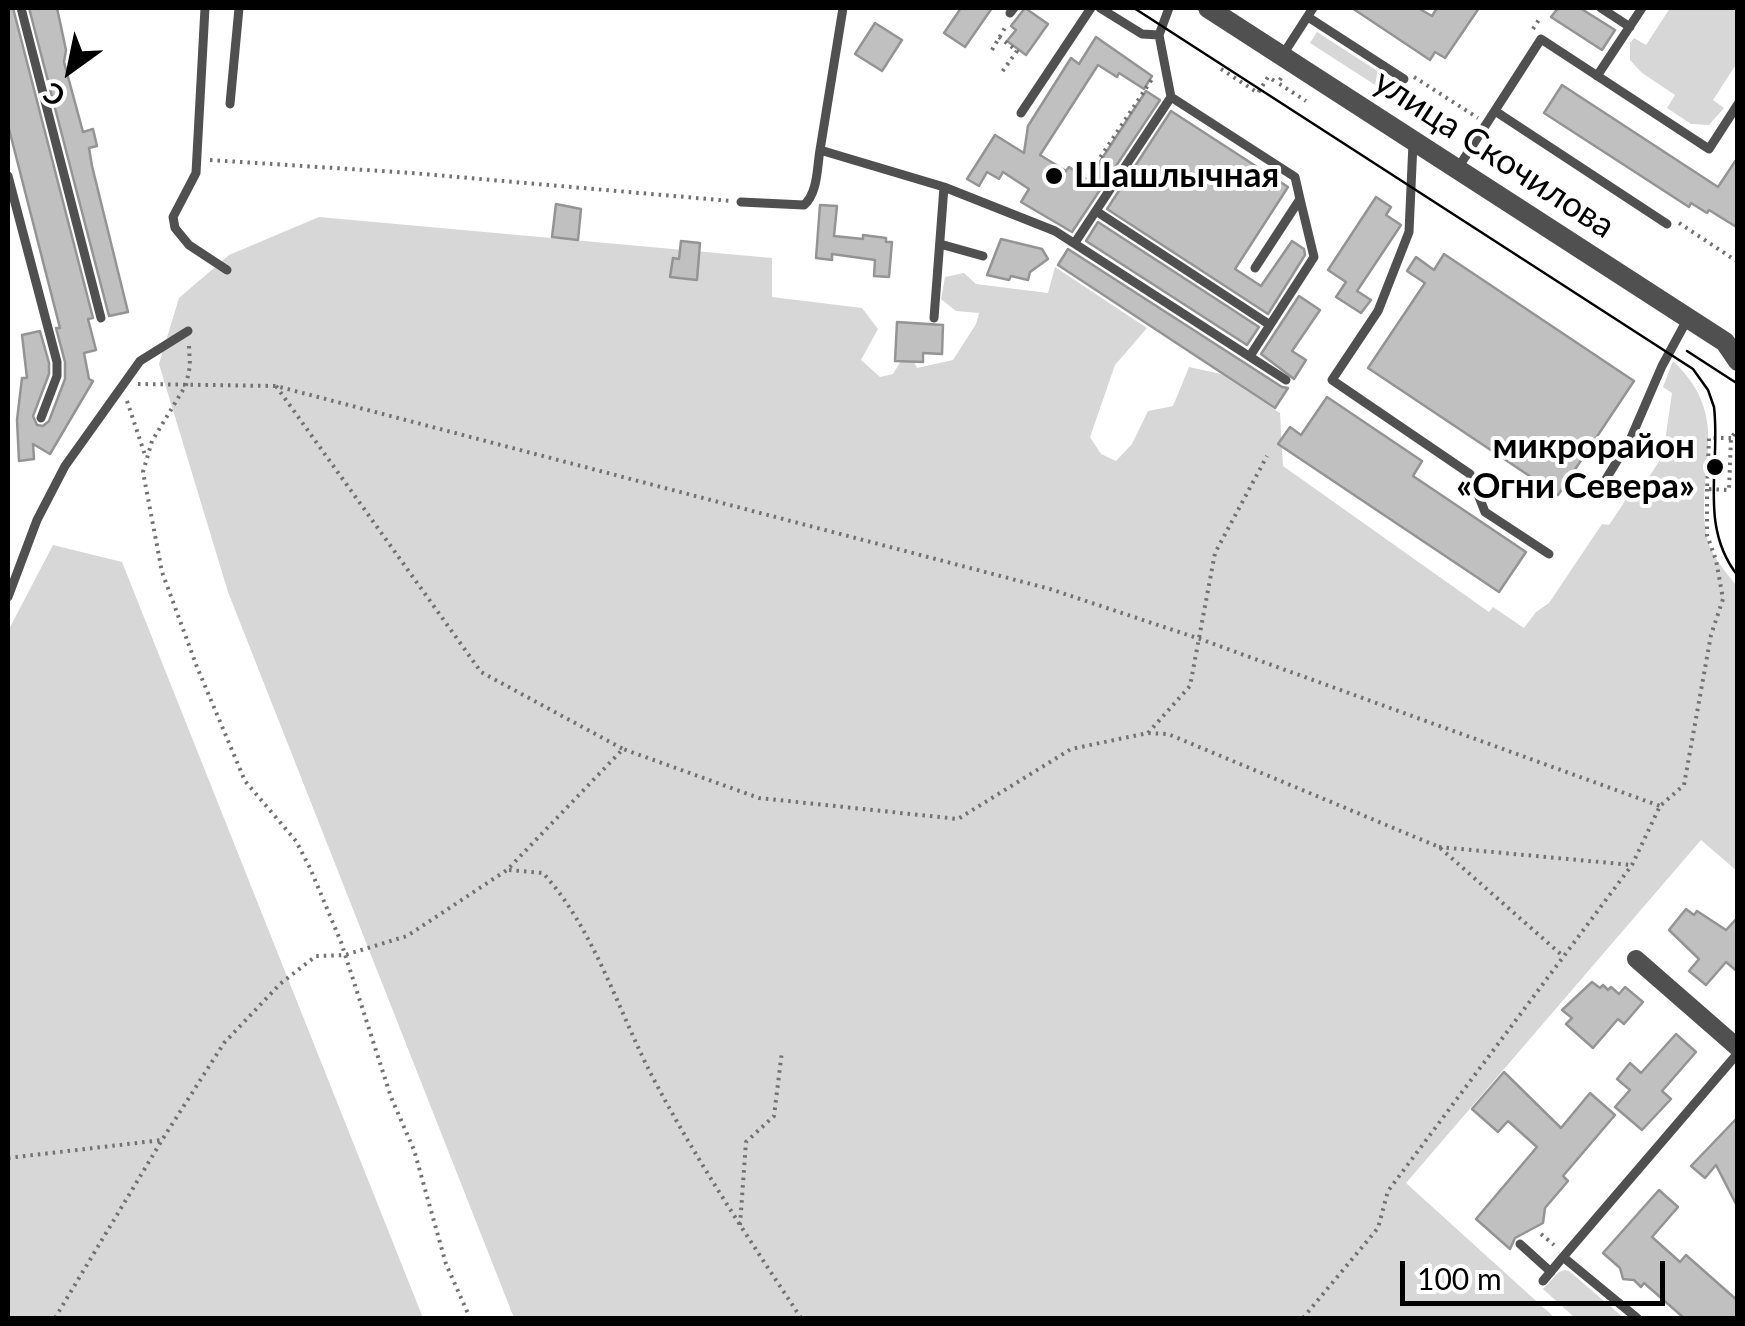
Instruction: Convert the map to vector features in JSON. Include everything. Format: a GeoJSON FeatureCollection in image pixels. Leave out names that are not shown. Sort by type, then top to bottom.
{"type":"FeatureCollection","features":[{"type":"Feature","properties":{"kind":"street","name":"улица Скочилова"},"geometry":{"type":"LineString","coordinates":[[1208,8],[1731,343],[1738,361]]}},
{"type":"Feature","properties":{"kind":"street"},"geometry":{"type":"LineString","coordinates":[[1636,959],[1738,1051]]}},
{"type":"Feature","properties":{"kind":"lane"},"geometry":{"type":"LineString","coordinates":[[21,8],[101,318]]}},
{"type":"Feature","properties":{"kind":"lane"},"geometry":{"type":"LineString","coordinates":[[205,8],[196,173],[173,217],[175,228],[189,244],[227,270]]}},
{"type":"Feature","properties":{"kind":"lane"},"geometry":{"type":"LineString","coordinates":[[230,104],[239,8]]}},
{"type":"Feature","properties":{"kind":"lane"},"geometry":{"type":"LineString","coordinates":[[740,202],[804,205],[811,199],[842,8]]}},
{"type":"Feature","properties":{"kind":"lane"},"geometry":{"type":"LineString","coordinates":[[1022,113],[1091,8]]}},
{"type":"Feature","properties":{"kind":"lane"},"geometry":{"type":"LineString","coordinates":[[1100,8],[1142,34],[1159,35]]}},
{"type":"Feature","properties":{"kind":"lane"},"geometry":{"type":"LineString","coordinates":[[1169,8],[1159,35],[1171,97],[1296,177],[1314,257],[1250,356]]}},
{"type":"Feature","properties":{"kind":"lane"},"geometry":{"type":"LineString","coordinates":[[1601,8],[1630,26]]}},
{"type":"Feature","properties":{"kind":"lane"},"geometry":{"type":"LineString","coordinates":[[1598,76],[1642,8]]}},
{"type":"Feature","properties":{"kind":"lane"},"geometry":{"type":"LineString","coordinates":[[1282,56],[1310,12],[1404,79]]}},
{"type":"Feature","properties":{"kind":"lane"},"geometry":{"type":"LineString","coordinates":[[1458,169],[1541,39],[1708,149],[1738,104]]}},
{"type":"Feature","properties":{"kind":"lane"},"geometry":{"type":"LineString","coordinates":[[1076,241],[1171,97]]}},
{"type":"Feature","properties":{"kind":"lane"},"geometry":{"type":"LineString","coordinates":[[1495,111],[1670,221]]}},
{"type":"Feature","properties":{"kind":"lane"},"geometry":{"type":"LineString","coordinates":[[1413,140],[1409,232],[1378,311],[1332,380],[1470,474],[1485,512],[1548,554]]}},
{"type":"Feature","properties":{"kind":"lane"},"geometry":{"type":"LineString","coordinates":[[820,150],[1015,213],[1076,241],[1286,380]]}},
{"type":"Feature","properties":{"kind":"lane"},"geometry":{"type":"LineString","coordinates":[[8,176],[57,362],[57,376],[41,418]]}},
{"type":"Feature","properties":{"kind":"lane"},"geometry":{"type":"LineString","coordinates":[[934,318],[944,188]]}},
{"type":"Feature","properties":{"kind":"lane"},"geometry":{"type":"LineString","coordinates":[[1255,268],[1300,199]]}},
{"type":"Feature","properties":{"kind":"lane"},"geometry":{"type":"LineString","coordinates":[[1096,211],[1270,325]]}},
{"type":"Feature","properties":{"kind":"lane"},"geometry":{"type":"LineString","coordinates":[[940,244],[983,256]]}},
{"type":"Feature","properties":{"kind":"lane"},"geometry":{"type":"LineString","coordinates":[[1400,256],[1412,264]]}},
{"type":"Feature","properties":{"kind":"lane"},"geometry":{"type":"LineString","coordinates":[[1602,487],[1630,440],[1688,318]]}},
{"type":"Feature","properties":{"kind":"lane"},"geometry":{"type":"LineString","coordinates":[[8,598],[37,520],[66,466],[140,362],[188,331]]}},
{"type":"Feature","properties":{"kind":"lane"},"geometry":{"type":"LineString","coordinates":[[1543,1281],[1738,1051]]}},
{"type":"Feature","properties":{"kind":"lane"},"geometry":{"type":"LineString","coordinates":[[1520,1244],[1550,1272]]}},
{"type":"Feature","properties":{"kind":"lane"},"geometry":{"type":"LineString","coordinates":[[1564,1256],[1637,1318]]}},
{"type":"Feature","properties":{"kind":"path"},"geometry":{"type":"LineString","coordinates":[[992,50],[1012,17],[1012,10]]}},
{"type":"Feature","properties":{"kind":"path"},"geometry":{"type":"LineString","coordinates":[[999,37],[1017,51],[1002,72]]}},
{"type":"Feature","properties":{"kind":"path"},"geometry":{"type":"LineString","coordinates":[[1088,176],[1162,63]]}},
{"type":"Feature","properties":{"kind":"path"},"geometry":{"type":"LineString","coordinates":[[1222,69],[1258,93],[1268,77],[1278,83]]}},
{"type":"Feature","properties":{"kind":"path"},"geometry":{"type":"LineString","coordinates":[[210,160],[740,202]]}},
{"type":"Feature","properties":{"kind":"path"},"geometry":{"type":"LineString","coordinates":[[1670,221],[1738,262]]}},
{"type":"Feature","properties":{"kind":"path"},"geometry":{"type":"LineString","coordinates":[[188,331],[190,366],[186,385],[152,441],[143,472],[162,572],[196,667],[244,781],[296,842],[310,868],[345,954],[391,1097],[414,1150],[446,1264],[470,1318]]}},
{"type":"Feature","properties":{"kind":"path"},"geometry":{"type":"LineString","coordinates":[[146,458],[122,384],[276,386],[1050,589],[1200,639],[1660,806]]}},
{"type":"Feature","properties":{"kind":"path"},"geometry":{"type":"LineString","coordinates":[[276,386],[481,672],[623,750],[759,798],[958,818],[1072,749],[1148,734],[1168,734],[1440,847],[1632,866]]}},
{"type":"Feature","properties":{"kind":"path"},"geometry":{"type":"LineString","coordinates":[[1708,489],[1729,490],[1731,438],[1738,429]]}},
{"type":"Feature","properties":{"kind":"path"},"geometry":{"type":"LineString","coordinates":[[1303,1318],[1378,1228],[1388,1191],[1632,866],[1660,806],[1684,785],[1711,635],[1723,599],[1707,535],[1709,438],[1731,438]]}},
{"type":"Feature","properties":{"kind":"path"},"geometry":{"type":"LineString","coordinates":[[1148,734],[1190,686],[1215,553],[1267,456]]}},
{"type":"Feature","properties":{"kind":"path"},"geometry":{"type":"LineString","coordinates":[[55,1318],[224,1043],[280,984],[316,956],[345,954],[408,936],[506,870],[623,750]]}},
{"type":"Feature","properties":{"kind":"path"},"geometry":{"type":"LineString","coordinates":[[1440,847],[1564,956]]}},
{"type":"Feature","properties":{"kind":"path"},"geometry":{"type":"LineString","coordinates":[[506,870],[544,874],[558,889],[653,1076],[801,1318]]}},
{"type":"Feature","properties":{"kind":"path"},"geometry":{"type":"LineString","coordinates":[[740,1224],[746,1142],[774,1116],[782,1051]]}},
{"type":"Feature","properties":{"kind":"path"},"geometry":{"type":"LineString","coordinates":[[8,1158],[162,1140]]}},
{"type":"Feature","properties":{"kind":"path"},"geometry":{"type":"LineString","coordinates":[[1540,1234],[1564,1256]]}},
{"type":"Feature","properties":{"kind":"shaded area"},"geometry":{"type":"Polygon","coordinates":[[[1670,8],[1737,10],[1737,63],[1713,100],[1724,108],[1709,125],[1691,124],[1667,108],[1675,95],[1630,60],[1630,43],[1634,38],[1646,45],[1670,8]]]}},
{"type":"Feature","properties":{"kind":"shaded area"},"geometry":{"type":"Polygon","coordinates":[[[1317,32],[1390,79],[1383,90],[1310,43],[1317,32]]]}},
{"type":"Feature","properties":{"kind":"shaded area"},"geometry":{"type":"Polygon","coordinates":[[[319,217],[772,258],[772,297],[862,308],[878,329],[861,360],[880,377],[893,374],[902,359],[911,356],[917,368],[953,360],[979,313],[956,311],[941,299],[945,277],[964,273],[976,284],[1048,293],[1055,267],[1147,328],[1115,365],[1090,437],[1101,454],[1116,461],[1132,444],[1148,411],[1173,406],[1189,367],[1221,374],[1280,413],[1283,466],[1489,612],[1493,607],[1524,628],[1549,603],[1602,524],[1609,525],[1635,486],[1649,477],[1663,455],[1672,393],[1663,387],[1673,361],[1702,402],[1708,442],[1704,507],[1707,540],[1737,586],[1737,871],[1701,840],[1406,1183],[1555,1318],[514,1318],[228,592],[159,364],[179,298],[229,255],[319,217]]]}},
{"type":"Feature","properties":{"kind":"shaded area"},"geometry":{"type":"Polygon","coordinates":[[[53,545],[122,562],[423,1318],[8,1318],[8,631],[53,545]]]}},
{"type":"Feature","properties":{"kind":"shaded area"},"geometry":{"type":"Polygon","coordinates":[[[1565,1270],[1624,1318],[1575,1318],[1543,1289],[1565,1270]]]}},
{"type":"Feature","properties":{"kind":"building"},"geometry":{"type":"Polygon","coordinates":[[[8,8],[13,8],[93,318],[88,319],[96,350],[84,353],[89,379],[93,381],[50,454],[33,444],[34,459],[19,461],[17,420],[22,378],[27,378],[22,335],[40,331],[49,363],[49,374],[33,416],[37,425],[49,421],[65,379],[65,362],[56,328],[60,328],[8,125],[8,8]]]}},
{"type":"Feature","properties":{"kind":"building"},"geometry":{"type":"Polygon","coordinates":[[[29,8],[57,8],[66,50],[64,62],[83,132],[93,129],[97,146],[89,148],[92,166],[128,312],[109,316],[29,8]]]}},
{"type":"Feature","properties":{"kind":"building"},"geometry":{"type":"Polygon","coordinates":[[[961,8],[992,8],[965,47],[944,33],[961,8]]]}},
{"type":"Feature","properties":{"kind":"building"},"geometry":{"type":"Polygon","coordinates":[[[1025,8],[1048,24],[1026,55],[1007,41],[1016,30],[1011,26],[1025,8]]]}},
{"type":"Feature","properties":{"kind":"building"},"geometry":{"type":"Polygon","coordinates":[[[1352,8],[1418,8],[1432,16],[1437,8],[1479,8],[1445,58],[1435,52],[1430,60],[1352,8]]]}},
{"type":"Feature","properties":{"kind":"building"},"geometry":{"type":"Polygon","coordinates":[[[1558,8],[1580,8],[1615,30],[1602,50],[1551,17],[1558,8]]]}},
{"type":"Feature","properties":{"kind":"building"},"geometry":{"type":"Polygon","coordinates":[[[875,23],[902,40],[882,71],[855,54],[875,23]]]}},
{"type":"Feature","properties":{"kind":"building"},"geometry":{"type":"Polygon","coordinates":[[[1096,37],[1152,76],[1144,89],[1098,65],[1040,155],[1088,180],[1146,91],[1160,100],[1072,232],[1021,202],[1029,189],[1003,172],[999,179],[987,172],[979,186],[967,179],[995,135],[1024,153],[1028,126],[1071,58],[1079,64],[1096,37]]]}},
{"type":"Feature","properties":{"kind":"building"},"geometry":{"type":"Polygon","coordinates":[[[1562,85],[1718,187],[1738,157],[1738,228],[1709,210],[1707,213],[1691,203],[1689,207],[1544,113],[1562,85]]]}},
{"type":"Feature","properties":{"kind":"building"},"geometry":{"type":"Polygon","coordinates":[[[1171,111],[1288,187],[1235,269],[1261,286],[1292,241],[1304,249],[1305,255],[1268,314],[1107,209],[1171,111]]]}},
{"type":"Feature","properties":{"kind":"building"},"geometry":{"type":"Polygon","coordinates":[[[1376,197],[1391,207],[1386,215],[1401,225],[1357,291],[1371,300],[1361,313],[1336,297],[1346,282],[1328,270],[1376,197]]]}},
{"type":"Feature","properties":{"kind":"building"},"geometry":{"type":"Polygon","coordinates":[[[556,204],[581,209],[578,240],[552,237],[556,204]]]}},
{"type":"Feature","properties":{"kind":"building"},"geometry":{"type":"Polygon","coordinates":[[[820,205],[837,206],[834,236],[863,239],[863,235],[892,242],[889,277],[874,276],[875,260],[832,254],[832,260],[816,258],[820,205]]]}},
{"type":"Feature","properties":{"kind":"building"},"geometry":{"type":"Polygon","coordinates":[[[1098,222],[1259,327],[1247,345],[1086,241],[1098,222]]]}},
{"type":"Feature","properties":{"kind":"building"},"geometry":{"type":"Polygon","coordinates":[[[1001,239],[1042,249],[1048,259],[1030,272],[1028,280],[987,275],[1001,239]]]}},
{"type":"Feature","properties":{"kind":"building"},"geometry":{"type":"Polygon","coordinates":[[[681,241],[700,243],[697,280],[670,277],[673,258],[679,259],[681,241]]]}},
{"type":"Feature","properties":{"kind":"building"},"geometry":{"type":"Polygon","coordinates":[[[1068,249],[1288,388],[1275,408],[1058,265],[1068,249]]]}},
{"type":"Feature","properties":{"kind":"building"},"geometry":{"type":"Polygon","coordinates":[[[1444,254],[1634,381],[1558,495],[1368,368],[1425,283],[1407,271],[1416,257],[1434,270],[1444,254]]]}},
{"type":"Feature","properties":{"kind":"building"},"geometry":{"type":"Polygon","coordinates":[[[1299,296],[1320,310],[1292,351],[1306,360],[1294,379],[1261,354],[1299,296]]]}},
{"type":"Feature","properties":{"kind":"building"},"geometry":{"type":"Polygon","coordinates":[[[897,322],[943,325],[942,354],[923,353],[923,362],[895,361],[897,322]]]}},
{"type":"Feature","properties":{"kind":"building"},"geometry":{"type":"Polygon","coordinates":[[[1327,397],[1422,461],[1413,476],[1526,552],[1499,592],[1278,444],[1290,427],[1301,435],[1327,397]]]}},
{"type":"Feature","properties":{"kind":"building"},"geometry":{"type":"Polygon","coordinates":[[[1686,909],[1694,915],[1697,911],[1726,930],[1738,917],[1738,972],[1726,962],[1706,985],[1689,971],[1699,959],[1669,930],[1686,909]]]}},
{"type":"Feature","properties":{"kind":"building"},"geometry":{"type":"Polygon","coordinates":[[[1592,982],[1600,988],[1611,987],[1619,994],[1625,987],[1643,1002],[1624,1024],[1618,1019],[1593,1048],[1566,1024],[1572,1018],[1562,1010],[1592,982]]]}},
{"type":"Feature","properties":{"kind":"building"},"geometry":{"type":"Polygon","coordinates":[[[1676,1034],[1696,1052],[1662,1091],[1671,1099],[1642,1130],[1615,1107],[1630,1090],[1617,1079],[1630,1063],[1641,1073],[1676,1034]]]}},
{"type":"Feature","properties":{"kind":"building"},"geometry":{"type":"Polygon","coordinates":[[[1504,1072],[1561,1128],[1590,1093],[1615,1115],[1563,1176],[1568,1181],[1545,1208],[1543,1223],[1515,1238],[1510,1249],[1476,1219],[1537,1147],[1508,1121],[1498,1132],[1472,1109],[1504,1072]]]}},
{"type":"Feature","properties":{"kind":"building"},"geometry":{"type":"Polygon","coordinates":[[[1738,1117],[1738,1208],[1716,1165],[1705,1178],[1691,1166],[1738,1117]]]}},
{"type":"Feature","properties":{"kind":"building"},"geometry":{"type":"Polygon","coordinates":[[[1659,1190],[1678,1207],[1652,1237],[1680,1262],[1686,1255],[1738,1301],[1738,1318],[1684,1318],[1644,1283],[1641,1287],[1634,1280],[1623,1279],[1620,1268],[1603,1253],[1659,1190]]]}},
{"type":"Feature","properties":{"kind":"tram line"},"geometry":{"type":"LineString","coordinates":[[1134,8],[1693,369],[1714,407],[1715,516],[1718,537],[1738,576]]}},
{"type":"Feature","properties":{"kind":"tram line"},"geometry":{"type":"LineString","coordinates":[[1687,351],[1738,384]]}},
{"type":"Feature","properties":{"kind":"place","name":"Шашлычная"},"geometry":{"type":"Point","coordinates":[1054,176]}},
{"type":"Feature","properties":{"kind":"place","name":"микрорайон «Огни Севера»"},"geometry":{"type":"Point","coordinates":[1715,467]}}]}
